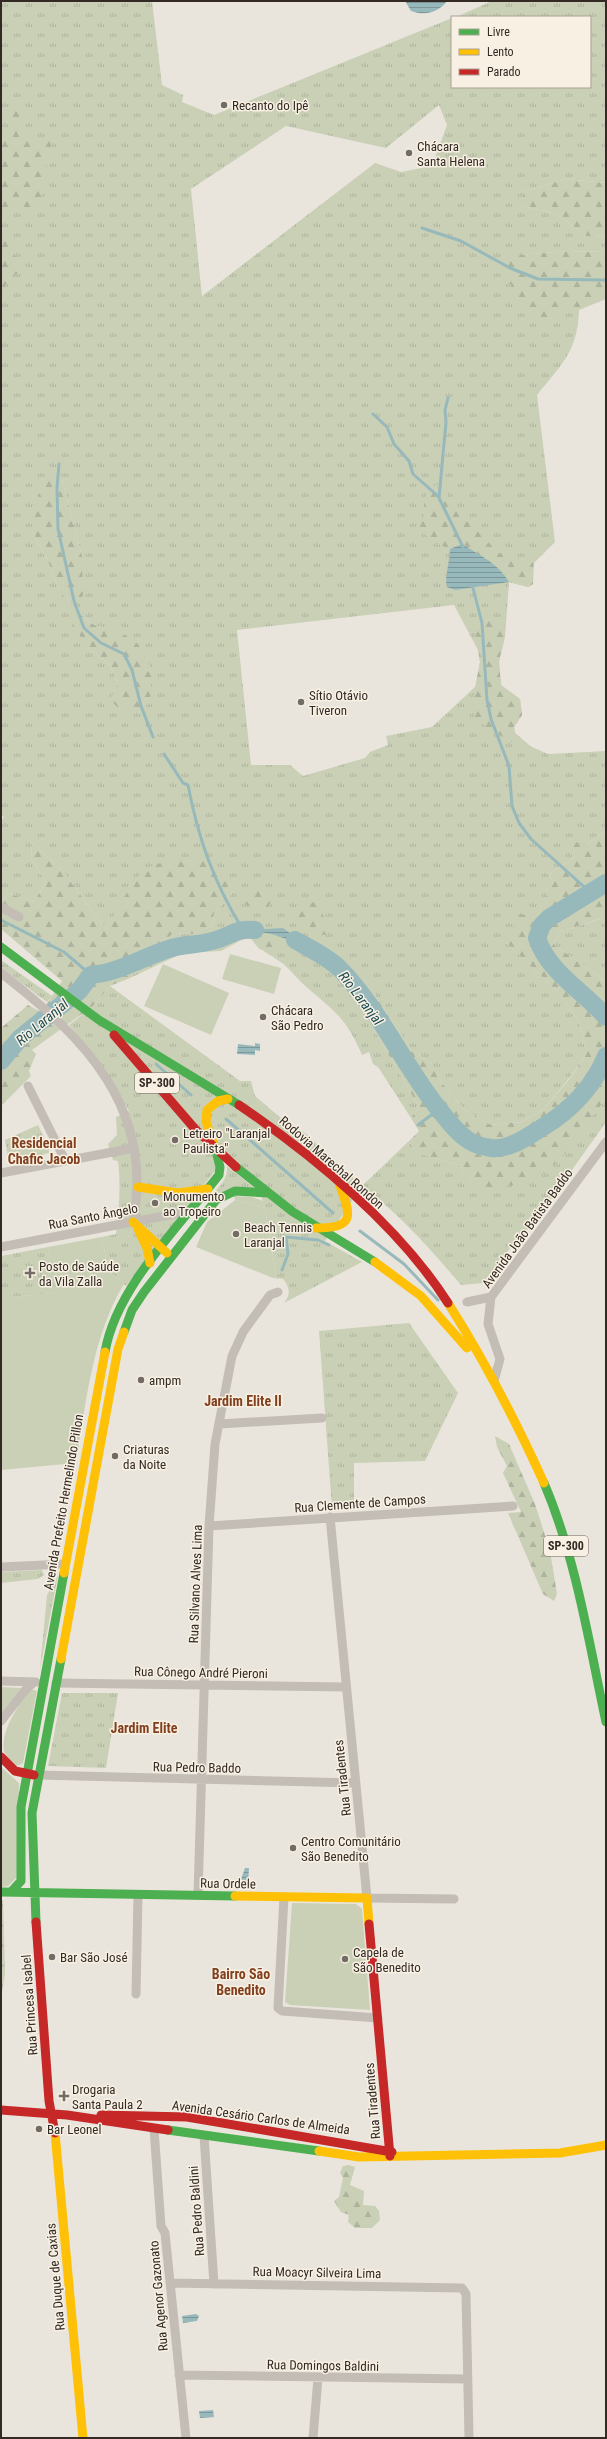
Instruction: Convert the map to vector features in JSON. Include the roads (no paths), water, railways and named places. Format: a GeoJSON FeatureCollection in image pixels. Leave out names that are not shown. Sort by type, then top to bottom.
{"type":"FeatureCollection","features":[{"type":"Feature","properties":{"kind":"main road","name":"Rodovia Marechal Rondon"},"geometry":{"type":"LineString","coordinates":[[1,946],[99,1020],[228,1099],[288,1138],[380,1220],[432,1279],[452,1307],[494,1381],[534,1459],[560,1525],[578,1592],[606,1722]]}},
{"type":"Feature","properties":{"kind":"main road","name":"Rodovia Marechal Rondon"},"geometry":{"type":"LineString","coordinates":[[99,1020],[147,1070],[188,1122],[215,1147],[269,1192],[316,1228],[386,1269],[418,1293],[446,1321],[494,1381]]}},
{"type":"Feature","properties":{"kind":"main road","name":"Avenida Prefeito Hermelindo Pillon"},"geometry":{"type":"LineString","coordinates":[[5,1892],[20,1881],[22,1874],[20,1812],[39,1682],[56,1611],[108,1334],[117,1311],[133,1284],[190,1211],[218,1179],[220,1171],[215,1147],[205,1120],[206,1111],[213,1102],[228,1099]]}},
{"type":"Feature","properties":{"kind":"main road"},"geometry":{"type":"LineString","coordinates":[[316,1228],[337,1228],[346,1221],[349,1209],[338,1183]]}},
{"type":"Feature","properties":{"kind":"main road"},"geometry":{"type":"LineString","coordinates":[[138,1187],[173,1193],[208,1189]]}},
{"type":"Feature","properties":{"kind":"main road","name":"Avenida Prefeito Hermelindo Pillon"},"geometry":{"type":"LineString","coordinates":[[34,1893],[32,1813],[121,1338],[132,1310],[202,1214],[222,1195],[238,1190],[269,1192]]}},
{"type":"Feature","properties":{"kind":"main road"},"geometry":{"type":"LineString","coordinates":[[133,1222],[162,1247],[170,1256]]}},
{"type":"Feature","properties":{"kind":"main road"},"geometry":{"type":"LineString","coordinates":[[133,1222],[145,1242],[150,1263]]}},
{"type":"Feature","properties":{"kind":"main road"},"geometry":{"type":"LineString","coordinates":[[108,1334],[121,1338]]}},
{"type":"Feature","properties":{"kind":"main road"},"geometry":{"type":"LineString","coordinates":[[94,1406],[107,1408]]}},
{"type":"Feature","properties":{"kind":"main road"},"geometry":{"type":"LineString","coordinates":[[71,1531],[84,1533]]}},
{"type":"Feature","properties":{"kind":"main road"},"geometry":{"type":"LineString","coordinates":[[65,1564],[78,1566]]}},
{"type":"Feature","properties":{"kind":"main road"},"geometry":{"type":"LineString","coordinates":[[56,1611],[69,1614]]}},
{"type":"Feature","properties":{"kind":"main road"},"geometry":{"type":"LineString","coordinates":[[1,1757],[12,1770],[26,1775],[38,1775]]}},
{"type":"Feature","properties":{"kind":"main road"},"geometry":{"type":"LineString","coordinates":[[20,1812],[32,1813]]}},
{"type":"Feature","properties":{"kind":"main road","name":"Rua Ordele"},"geometry":{"type":"LineString","coordinates":[[5,1892],[367,1898]]}},
{"type":"Feature","properties":{"kind":"main road","name":"Rua Princesa Isabel"},"geometry":{"type":"LineString","coordinates":[[34,1893],[52,2114]]}},
{"type":"Feature","properties":{"kind":"main road","name":"Rua Tiradentes"},"geometry":{"type":"LineString","coordinates":[[367,1898],[390,2154]]}},
{"type":"Feature","properties":{"kind":"main road","name":"Avenida Cesário Carlos de Almeida"},"geometry":{"type":"LineString","coordinates":[[1,2110],[67,2115],[136,2115],[202,2119],[402,2155],[560,2153],[606,2145]]}},
{"type":"Feature","properties":{"kind":"main road","name":"Rua Duque de Caxias"},"geometry":{"type":"LineString","coordinates":[[52,2114],[83,2438]]}},
{"type":"Feature","properties":{"kind":"main road","name":"Avenida Cesário Carlos de Almeida"},"geometry":{"type":"LineString","coordinates":[[67,2115],[359,2158],[390,2154]]}},
{"type":"Feature","properties":{"kind":"main road"},"geometry":{"type":"LineString","coordinates":[[202,2119],[204,2136]]}},
{"type":"Feature","properties":{"kind":"main road"},"geometry":{"type":"LineString","coordinates":[[293,2148],[295,2135]]}},
{"type":"Feature","properties":{"kind":"street"},"geometry":{"type":"LineString","coordinates":[[1,907],[19,917]]}},
{"type":"Feature","properties":{"kind":"street"},"geometry":{"type":"LineString","coordinates":[[1,973],[61,1022],[92,1057],[110,1085],[128,1122],[134,1148],[138,1187],[133,1222]]}},
{"type":"Feature","properties":{"kind":"street"},"geometry":{"type":"LineString","coordinates":[[28,1086],[65,1160]]}},
{"type":"Feature","properties":{"kind":"street","name":"Avenida João Batista Baddo"},"geometry":{"type":"LineString","coordinates":[[494,1381],[500,1359],[488,1324],[491,1297],[606,1142]]}},
{"type":"Feature","properties":{"kind":"street"},"geometry":{"type":"LineString","coordinates":[[1,1173],[134,1148]]}},
{"type":"Feature","properties":{"kind":"street","name":"Rua Santo Ângelo"},"geometry":{"type":"LineString","coordinates":[[1,1247],[190,1211]]}},
{"type":"Feature","properties":{"kind":"street","name":"Rua Silvano Alves Lima"},"geometry":{"type":"LineString","coordinates":[[198,1896],[212,1470],[229,1367],[236,1344],[270,1295],[278,1292]]}},
{"type":"Feature","properties":{"kind":"street"},"geometry":{"type":"LineString","coordinates":[[467,1302],[491,1297]]}},
{"type":"Feature","properties":{"kind":"street"},"geometry":{"type":"LineString","coordinates":[[219,1424],[322,1418]]}},
{"type":"Feature","properties":{"kind":"street","name":"Rua Clemente de Campos"},"geometry":{"type":"LineString","coordinates":[[209,1526],[512,1506]]}},
{"type":"Feature","properties":{"kind":"street","name":"Rua Tiradentes"},"geometry":{"type":"LineString","coordinates":[[330,1517],[367,1898]]}},
{"type":"Feature","properties":{"kind":"street"},"geometry":{"type":"LineString","coordinates":[[1,1567],[65,1564]]}},
{"type":"Feature","properties":{"kind":"street"},"geometry":{"type":"LineString","coordinates":[[1,1681],[39,1682]]}},
{"type":"Feature","properties":{"kind":"street"},"geometry":{"type":"LineString","coordinates":[[1,1721],[26,1689],[39,1682]]}},
{"type":"Feature","properties":{"kind":"street","name":"Rua Cônego André Pieroni"},"geometry":{"type":"LineString","coordinates":[[56,1683],[346,1687]]}},
{"type":"Feature","properties":{"kind":"street","name":"Rua Pedro Baddo"},"geometry":{"type":"LineString","coordinates":[[38,1775],[356,1783]]}},
{"type":"Feature","properties":{"kind":"street"},"geometry":{"type":"LineString","coordinates":[[136,1994],[138,1895]]}},
{"type":"Feature","properties":{"kind":"street"},"geometry":{"type":"LineString","coordinates":[[284,1897],[278,2008],[282,2011],[378,2018]]}},
{"type":"Feature","properties":{"kind":"street","name":"Rua Ordele"},"geometry":{"type":"LineString","coordinates":[[367,1898],[454,1899]]}},
{"type":"Feature","properties":{"kind":"street","name":"Rua Agenor Gazonato"},"geometry":{"type":"LineString","coordinates":[[154,2129],[161,2226],[165,2233],[186,2438]]}},
{"type":"Feature","properties":{"kind":"street","name":"Rua Pedro Baldini"},"geometry":{"type":"LineString","coordinates":[[204,2136],[214,2284]]}},
{"type":"Feature","properties":{"kind":"street","name":"Rua Moacyr Silveira Lima"},"geometry":{"type":"LineString","coordinates":[[170,2283],[462,2288],[466,2294],[467,2379]]}},
{"type":"Feature","properties":{"kind":"street","name":"Rua Domingos Baldini"},"geometry":{"type":"LineString","coordinates":[[179,2376],[467,2379]]}},
{"type":"Feature","properties":{"kind":"street"},"geometry":{"type":"LineString","coordinates":[[313,2438],[318,2378]]}},
{"type":"Feature","properties":{"kind":"street"},"geometry":{"type":"LineString","coordinates":[[467,2379],[469,2438]]}},
{"type":"Feature","properties":{"kind":"water"},"geometry":{"type":"Polygon","coordinates":[[[405,1],[447,1],[435,11],[421,13],[411,11],[405,1]]]}},
{"type":"Feature","properties":{"kind":"water"},"geometry":{"type":"Polygon","coordinates":[[[462,544],[494,565],[505,575],[509,582],[455,590],[447,587],[446,580],[450,549],[462,544]]]}},
{"type":"Feature","properties":{"kind":"water"},"geometry":{"type":"Polygon","coordinates":[[[243,925],[266,929],[283,928],[315,951],[306,950],[275,935],[250,932],[231,932],[236,926],[243,925]]]}},
{"type":"Feature","properties":{"kind":"water"},"geometry":{"type":"Polygon","coordinates":[[[192,939],[199,949],[172,952],[130,966],[145,956],[192,939]]]}},
{"type":"Feature","properties":{"kind":"water"},"geometry":{"type":"Polygon","coordinates":[[[255,1043],[260,1044],[260,1051],[255,1050],[255,1055],[237,1054],[238,1044],[255,1046],[255,1043]]]}},
{"type":"Feature","properties":{"kind":"water"},"geometry":{"type":"Polygon","coordinates":[[[245,1868],[249,1868],[248,1884],[243,1884],[241,1879],[245,1868]]]}},
{"type":"Feature","properties":{"kind":"water"},"geometry":{"type":"Polygon","coordinates":[[[196,2314],[199,2316],[197,2321],[183,2323],[182,2316],[196,2314]]]}},
{"type":"Feature","properties":{"kind":"water"},"geometry":{"type":"Polygon","coordinates":[[[213,2410],[214,2417],[200,2418],[199,2411],[213,2410]]]}},
{"type":"Feature","properties":{"kind":"waterway"},"geometry":{"type":"LineString","coordinates":[[422,228],[461,241],[510,268],[538,279],[606,280]]}},
{"type":"Feature","properties":{"kind":"waterway"},"geometry":{"type":"LineString","coordinates":[[448,398],[445,410],[446,422],[439,498],[463,547]]}},
{"type":"Feature","properties":{"kind":"waterway"},"geometry":{"type":"LineString","coordinates":[[373,414],[387,427],[394,444],[409,461],[413,474],[439,497]]}},
{"type":"Feature","properties":{"kind":"waterway"},"geometry":{"type":"LineString","coordinates":[[59,464],[57,488],[58,529],[74,601],[84,628],[101,643],[124,654],[132,670],[141,706],[153,737]]}},
{"type":"Feature","properties":{"kind":"waterway"},"geometry":{"type":"LineString","coordinates":[[472,584],[482,623],[487,700],[491,719],[509,766],[512,806],[519,823],[531,839],[591,893]]}},
{"type":"Feature","properties":{"kind":"waterway"},"geometry":{"type":"LineString","coordinates":[[164,754],[183,783],[188,785],[192,805],[208,860],[223,894],[242,928]]}},
{"type":"Feature","properties":{"kind":"waterway","name":"Rio Laranjal"},"geometry":{"type":"LineString","coordinates":[[606,883],[549,918],[542,925],[537,938],[549,961],[606,1017]]}},
{"type":"Feature","properties":{"kind":"waterway"},"geometry":{"type":"LineString","coordinates":[[1,920],[64,952],[91,975]]}},
{"type":"Feature","properties":{"kind":"waterway","name":"Rio Laranjal"},"geometry":{"type":"LineString","coordinates":[[1,1061],[20,1038],[79,991],[91,975],[112,971],[172,948],[207,942],[242,930],[255,930]]}},
{"type":"Feature","properties":{"kind":"waterway","name":"Rio Laranjal"},"geometry":{"type":"LineString","coordinates":[[295,940],[330,961],[355,985],[380,1021],[415,1077],[447,1120],[464,1137],[476,1144],[491,1148],[512,1145],[553,1121],[572,1105],[588,1087],[606,1056]]}},
{"type":"Feature","properties":{"kind":"waterway"},"geometry":{"type":"LineString","coordinates":[[156,1064],[191,1095]]}},
{"type":"Feature","properties":{"kind":"waterway"},"geometry":{"type":"LineString","coordinates":[[418,1125],[439,1109]]}},
{"type":"Feature","properties":{"kind":"waterway"},"geometry":{"type":"LineString","coordinates":[[226,1119],[333,1213]]}},
{"type":"Feature","properties":{"kind":"waterway"},"geometry":{"type":"LineString","coordinates":[[360,1231],[404,1264],[438,1300]]}},
{"type":"Feature","properties":{"kind":"waterway"},"geometry":{"type":"LineString","coordinates":[[282,1270],[288,1254],[286,1237],[318,1240],[329,1245]]}},
{"type":"Feature","properties":{"kind":"place","name":"Recanto do Ipê"},"geometry":{"type":"Point","coordinates":[224,105]}},
{"type":"Feature","properties":{"kind":"place","name":"Chácara Santa Helena"},"geometry":{"type":"Point","coordinates":[409,153]}},
{"type":"Feature","properties":{"kind":"place","name":"Sítio Otávio Tiveron"},"geometry":{"type":"Point","coordinates":[301,702]}},
{"type":"Feature","properties":{"kind":"place","name":"Chácara São Pedro"},"geometry":{"type":"Point","coordinates":[263,1017]}},
{"type":"Feature","properties":{"kind":"place","name":"Letreiro \"Laranjal Paulista\""},"geometry":{"type":"Point","coordinates":[175,1140]}},
{"type":"Feature","properties":{"kind":"place","name":"Monumento ao Tropeiro"},"geometry":{"type":"Point","coordinates":[155,1203]}},
{"type":"Feature","properties":{"kind":"place","name":"Beach Tennis Laranjal"},"geometry":{"type":"Point","coordinates":[236,1234]}},
{"type":"Feature","properties":{"kind":"place","name":"Posto de Saúde da Vila Zalla"},"geometry":{"type":"Point","coordinates":[30,1273]}},
{"type":"Feature","properties":{"kind":"place","name":"ampm"},"geometry":{"type":"Point","coordinates":[141,1380]}},
{"type":"Feature","properties":{"kind":"place","name":"Criaturas da Noite"},"geometry":{"type":"Point","coordinates":[115,1456]}},
{"type":"Feature","properties":{"kind":"place","name":"Centro Comunitário São Benedito"},"geometry":{"type":"Point","coordinates":[293,1848]}},
{"type":"Feature","properties":{"kind":"place","name":"Bar São José"},"geometry":{"type":"Point","coordinates":[52,1957]}},
{"type":"Feature","properties":{"kind":"place","name":"Capela de São Benedito"},"geometry":{"type":"Point","coordinates":[345,1959]}},
{"type":"Feature","properties":{"kind":"place","name":"Drogaria Santa Paula 2"},"geometry":{"type":"Point","coordinates":[64,2096]}},
{"type":"Feature","properties":{"kind":"place","name":"Bar Leonel"},"geometry":{"type":"Point","coordinates":[39,2129]}},
{"type":"Feature","properties":{"kind":"district","name":"Residencial Chafic Jacob"},"geometry":{"type":"Point","coordinates":[44,1152]}},
{"type":"Feature","properties":{"kind":"district","name":"Jardim Elite II"},"geometry":{"type":"Point","coordinates":[243,1401]}},
{"type":"Feature","properties":{"kind":"district","name":"Jardim Elite"},"geometry":{"type":"Point","coordinates":[144,1728]}},
{"type":"Feature","properties":{"kind":"district","name":"Bairro São Benedito"},"geometry":{"type":"Point","coordinates":[241,1982]}}]}
